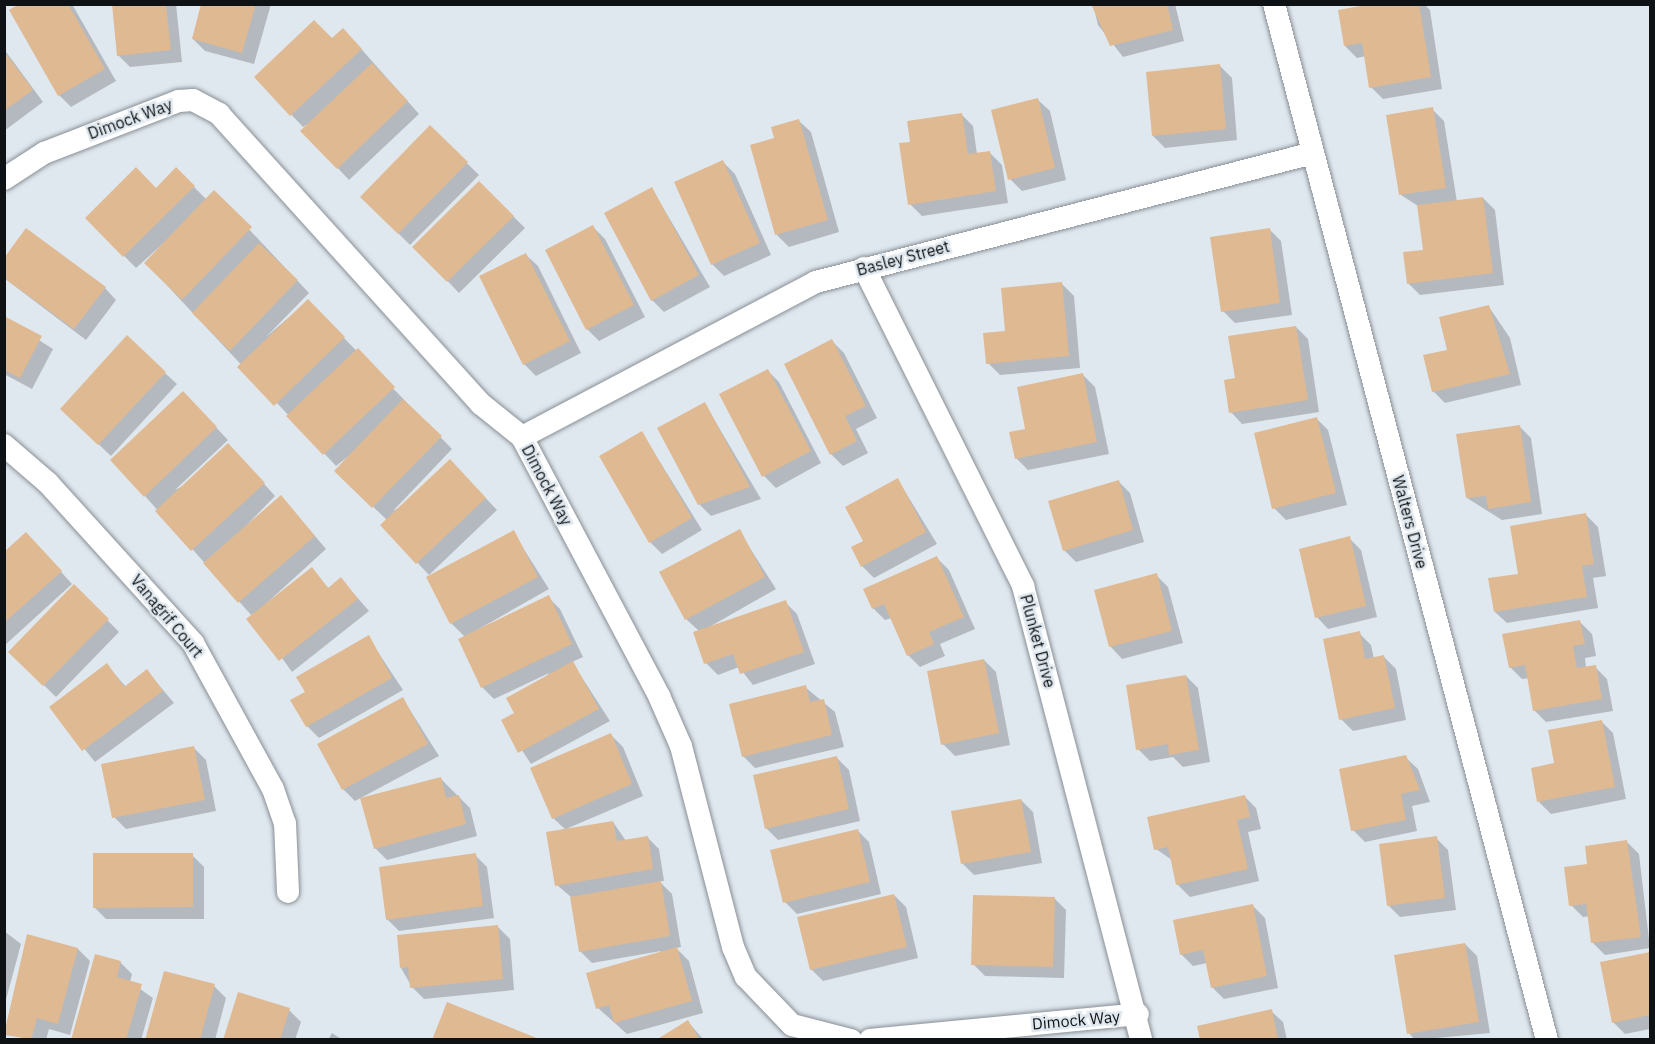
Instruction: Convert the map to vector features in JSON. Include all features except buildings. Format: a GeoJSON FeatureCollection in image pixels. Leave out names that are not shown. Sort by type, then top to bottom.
{"type":"FeatureCollection","features":[{"type":"Feature","properties":{"kind":"street","name":"Walters Drive"},"geometry":{"type":"LineString","coordinates":[[1274,4],[1547,1040]]}},
{"type":"Feature","properties":{"kind":"street","name":"Dimock Way"},"geometry":{"type":"LineString","coordinates":[[4,179],[84,135],[179,101],[206,105],[481,404],[522,437],[659,696],[681,746],[733,946],[746,977],[792,1025],[851,1040]]}},
{"type":"Feature","properties":{"kind":"street","name":"Basley Street"},"geometry":{"type":"LineString","coordinates":[[522,437],[816,282],[1312,153]]}},
{"type":"Feature","properties":{"kind":"street","name":"Plunket Drive"},"geometry":{"type":"LineString","coordinates":[[864,268],[1023,586],[1138,1014],[1141,1040]]}},
{"type":"Feature","properties":{"kind":"street","name":"Vanagrif Court"},"geometry":{"type":"LineString","coordinates":[[4,445],[48,483],[193,643],[273,789],[285,823],[288,892]]}},
{"type":"Feature","properties":{"kind":"street","name":"Dimock Way"},"geometry":{"type":"LineString","coordinates":[[870,1040],[1138,1014]]}}]}
